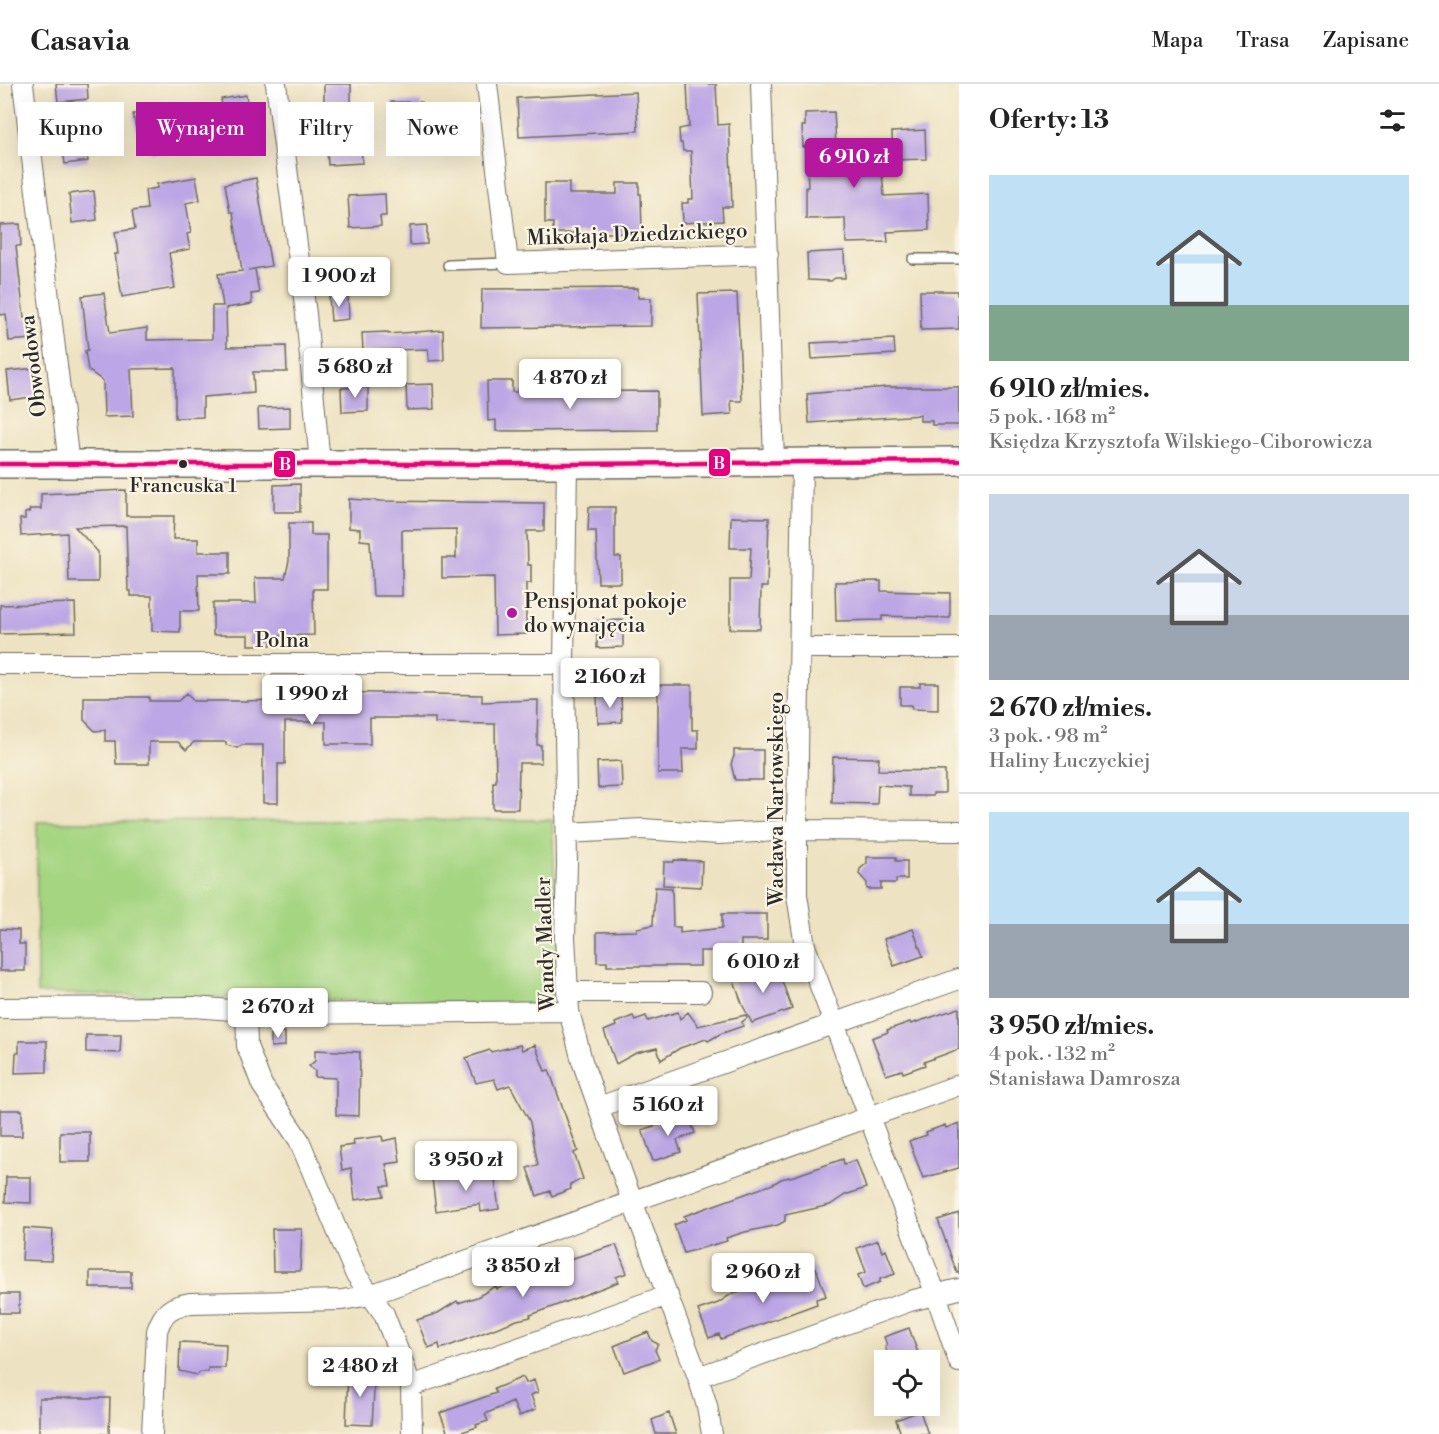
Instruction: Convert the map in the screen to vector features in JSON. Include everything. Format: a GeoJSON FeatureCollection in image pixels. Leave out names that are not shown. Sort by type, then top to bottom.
{"type":"FeatureCollection","features":[{"type":"Feature","properties":{"kind":"street","name":"Obwodowa"},"geometry":{"type":"LineString","coordinates":[[23,84],[69,464]]}},
{"type":"Feature","properties":{"kind":"street"},"geometry":{"type":"LineString","coordinates":[[276,84],[306,314],[320,464]]}},
{"type":"Feature","properties":{"kind":"street","name":"Mikołaja Dziedzickiego"},"geometry":{"type":"LineString","coordinates":[[487,84],[508,263],[768,254]]}},
{"type":"Feature","properties":{"kind":"street"},"geometry":{"type":"LineString","coordinates":[[761,84],[774,461]]}},
{"type":"Feature","properties":{"kind":"street","name":"Wacława Nartowskiego"},"geometry":{"type":"LineString","coordinates":[[802,461],[797,895],[806,946],[959,1362]]}},
{"type":"Feature","properties":{"kind":"street"},"geometry":{"type":"LineString","coordinates":[[0,464],[959,461]]}},
{"type":"Feature","properties":{"kind":"street","name":"Wandy Madler"},"geometry":{"type":"LineString","coordinates":[[567,464],[564,664],[567,833],[565,938],[568,1002],[582,1061],[698,1377],[707,1406],[712,1434]]}},
{"type":"Feature","properties":{"kind":"street"},"geometry":{"type":"LineString","coordinates":[[800,648],[959,648]]}},
{"type":"Feature","properties":{"kind":"street","name":"Polna"},"geometry":{"type":"LineString","coordinates":[[0,664],[564,664]]}},
{"type":"Feature","properties":{"kind":"street"},"geometry":{"type":"LineString","coordinates":[[567,833],[642,829],[719,834],[797,830],[959,831]]}},
{"type":"Feature","properties":{"kind":"street"},"geometry":{"type":"LineString","coordinates":[[599,1107],[959,979]]}},
{"type":"Feature","properties":{"kind":"street"},"geometry":{"type":"LineString","coordinates":[[0,1008],[194,1007],[283,1014],[568,1002],[701,992]]}},
{"type":"Feature","properties":{"kind":"street"},"geometry":{"type":"LineString","coordinates":[[246,1010],[247,1046],[262,1085],[299,1140],[355,1273],[384,1314],[411,1386],[412,1434]]}},
{"type":"Feature","properties":{"kind":"street"},"geometry":{"type":"LineString","coordinates":[[152,1434],[157,1331],[161,1317],[170,1308],[191,1303],[342,1300],[370,1294],[959,1084]]}},
{"type":"Feature","properties":{"kind":"street"},"geometry":{"type":"LineString","coordinates":[[698,1377],[910,1301],[959,1289]]}},
{"type":"Feature","properties":{"kind":"street"},"geometry":{"type":"LineString","coordinates":[[411,1386],[668,1295]]}},
{"type":"Feature","properties":{"kind":"lane"},"geometry":{"type":"LineString","coordinates":[[913,260],[959,259]]}},
{"type":"Feature","properties":{"kind":"lane"},"geometry":{"type":"LineString","coordinates":[[448,265],[508,263]]}},
{"type":"Feature","properties":{"kind":"green space"},"geometry":{"type":"Polygon","coordinates":[[[552,820],[560,992],[539,1005],[37,993],[37,822],[552,820]]]}},
{"type":"Feature","properties":{"kind":"building"},"geometry":{"type":"Polygon","coordinates":[[[56,84],[87,84],[88,99],[58,102],[56,84]]]}},
{"type":"Feature","properties":{"kind":"building"},"geometry":{"type":"Polygon","coordinates":[[[324,84],[351,84],[351,102],[324,102],[324,84]]]}},
{"type":"Feature","properties":{"kind":"building"},"geometry":{"type":"Polygon","coordinates":[[[687,84],[716,84],[718,125],[729,124],[732,207],[722,207],[723,221],[683,223],[682,203],[688,203],[688,199],[693,199],[691,151],[683,151],[679,129],[689,127],[687,84]]]}},
{"type":"Feature","properties":{"kind":"building"},"geometry":{"type":"Polygon","coordinates":[[[636,92],[638,131],[519,137],[517,98],[636,92]]]}},
{"type":"Feature","properties":{"kind":"building"},"geometry":{"type":"Polygon","coordinates":[[[246,95],[247,102],[221,102],[221,99],[246,95]]]}},
{"type":"Feature","properties":{"kind":"building"},"geometry":{"type":"Polygon","coordinates":[[[834,112],[837,161],[881,158],[884,196],[928,194],[929,230],[887,232],[888,242],[846,243],[845,218],[806,219],[806,187],[808,187],[806,146],[803,147],[802,126],[805,126],[805,113],[834,112]]]}},
{"type":"Feature","properties":{"kind":"building"},"geometry":{"type":"Polygon","coordinates":[[[133,114],[136,114],[136,130],[133,114]]]}},
{"type":"Feature","properties":{"kind":"building"},"geometry":{"type":"Polygon","coordinates":[[[925,130],[926,159],[893,160],[892,132],[925,130]]]}},
{"type":"Feature","properties":{"kind":"building"},"geometry":{"type":"Polygon","coordinates":[[[64,156],[87,156],[88,161],[65,164],[64,156]]]}},
{"type":"Feature","properties":{"kind":"building"},"geometry":{"type":"Polygon","coordinates":[[[327,156],[362,156],[362,163],[328,165],[327,156]]]}},
{"type":"Feature","properties":{"kind":"building"},"geometry":{"type":"Polygon","coordinates":[[[196,177],[200,200],[186,203],[191,233],[187,234],[190,249],[169,253],[175,288],[122,297],[115,254],[118,254],[115,232],[135,229],[132,211],[147,209],[145,190],[157,188],[157,184],[196,177]]]}},
{"type":"Feature","properties":{"kind":"building"},"geometry":{"type":"Polygon","coordinates":[[[256,178],[271,266],[248,270],[255,269],[259,293],[251,294],[252,304],[226,308],[227,347],[286,346],[287,372],[253,372],[254,393],[203,397],[203,417],[175,418],[175,368],[131,369],[133,416],[104,417],[103,381],[88,370],[82,296],[104,293],[110,333],[147,328],[147,340],[212,339],[212,306],[223,306],[218,274],[242,271],[233,212],[230,212],[225,184],[256,178]]]}},
{"type":"Feature","properties":{"kind":"building"},"geometry":{"type":"Polygon","coordinates":[[[545,183],[569,183],[569,194],[617,194],[617,183],[639,183],[642,233],[553,233],[553,223],[545,223],[545,183]]]}},
{"type":"Feature","properties":{"kind":"building"},"geometry":{"type":"Polygon","coordinates":[[[94,191],[97,220],[72,223],[69,194],[94,191]]]}},
{"type":"Feature","properties":{"kind":"building"},"geometry":{"type":"Polygon","coordinates":[[[385,194],[386,216],[380,216],[381,226],[350,228],[348,196],[385,194]]]}},
{"type":"Feature","properties":{"kind":"building"},"geometry":{"type":"Polygon","coordinates":[[[20,224],[21,246],[16,246],[24,318],[30,317],[32,339],[9,341],[6,314],[0,315],[0,225],[20,224]]]}},
{"type":"Feature","properties":{"kind":"building"},"geometry":{"type":"Polygon","coordinates":[[[427,225],[427,244],[410,245],[410,226],[427,225]]]}},
{"type":"Feature","properties":{"kind":"building"},"geometry":{"type":"Polygon","coordinates":[[[844,251],[845,278],[835,278],[831,281],[808,280],[807,253],[844,251]]]}},
{"type":"Feature","properties":{"kind":"building"},"geometry":{"type":"Polygon","coordinates":[[[638,288],[638,298],[651,298],[651,326],[481,328],[482,289],[638,288]]]}},
{"type":"Feature","properties":{"kind":"building"},"geometry":{"type":"Polygon","coordinates":[[[920,291],[957,291],[959,329],[921,330],[920,291]]]}},
{"type":"Feature","properties":{"kind":"building"},"geometry":{"type":"Polygon","coordinates":[[[737,293],[742,401],[731,401],[732,414],[703,416],[698,294],[737,293]]]}},
{"type":"Feature","properties":{"kind":"building"},"geometry":{"type":"Polygon","coordinates":[[[348,295],[349,319],[331,321],[329,296],[348,295]]]}},
{"type":"Feature","properties":{"kind":"building"},"geometry":{"type":"Polygon","coordinates":[[[443,330],[444,360],[429,361],[428,349],[363,351],[362,333],[388,332],[388,334],[443,330]]]}},
{"type":"Feature","properties":{"kind":"building"},"geometry":{"type":"Polygon","coordinates":[[[894,339],[895,354],[812,359],[811,343],[894,339]]]}},
{"type":"Feature","properties":{"kind":"building"},"geometry":{"type":"Polygon","coordinates":[[[37,368],[40,396],[10,400],[7,371],[37,368]]]}},
{"type":"Feature","properties":{"kind":"building"},"geometry":{"type":"Polygon","coordinates":[[[487,381],[512,381],[512,392],[657,391],[657,430],[496,431],[496,420],[488,421],[487,381]]]}},
{"type":"Feature","properties":{"kind":"building"},"geometry":{"type":"Polygon","coordinates":[[[433,384],[434,409],[407,410],[406,385],[433,384]]]}},
{"type":"Feature","properties":{"kind":"building"},"geometry":{"type":"Polygon","coordinates":[[[368,387],[368,411],[342,412],[341,388],[368,387]]]}},
{"type":"Feature","properties":{"kind":"building"},"geometry":{"type":"Polygon","coordinates":[[[887,387],[959,387],[959,425],[932,425],[932,421],[920,421],[920,415],[809,423],[807,394],[887,387]]]}},
{"type":"Feature","properties":{"kind":"building"},"geometry":{"type":"Polygon","coordinates":[[[290,407],[290,428],[259,429],[258,408],[290,407]]]}},
{"type":"Feature","properties":{"kind":"building"},"geometry":{"type":"Polygon","coordinates":[[[300,484],[300,512],[274,512],[274,485],[300,484]]]}},
{"type":"Feature","properties":{"kind":"building"},"geometry":{"type":"Polygon","coordinates":[[[126,490],[126,516],[174,516],[173,539],[198,539],[198,552],[230,552],[230,574],[198,574],[199,611],[180,611],[180,632],[152,631],[152,596],[131,596],[131,591],[128,591],[126,526],[75,527],[98,552],[98,582],[69,582],[67,533],[21,536],[20,519],[25,519],[25,513],[30,509],[41,509],[41,494],[126,490]]]}},
{"type":"Feature","properties":{"kind":"building"},"geometry":{"type":"Polygon","coordinates":[[[349,499],[544,503],[544,531],[527,531],[531,583],[526,583],[526,634],[495,635],[494,577],[442,578],[442,558],[456,558],[456,529],[402,530],[402,596],[373,596],[370,541],[360,540],[360,529],[349,528],[349,499]]]}},
{"type":"Feature","properties":{"kind":"building"},"geometry":{"type":"Polygon","coordinates":[[[589,507],[615,507],[615,557],[621,557],[621,583],[598,583],[596,531],[588,531],[589,507]]]}},
{"type":"Feature","properties":{"kind":"building"},"geometry":{"type":"Polygon","coordinates":[[[731,517],[769,518],[767,587],[761,587],[760,629],[730,629],[730,580],[749,580],[751,548],[730,548],[731,517]]]}},
{"type":"Feature","properties":{"kind":"building"},"geometry":{"type":"Polygon","coordinates":[[[289,523],[311,523],[311,535],[327,535],[327,589],[313,589],[314,635],[271,636],[271,645],[248,645],[248,635],[213,635],[213,603],[256,603],[255,578],[285,578],[289,561],[289,523]]]}},
{"type":"Feature","properties":{"kind":"building"},"geometry":{"type":"Polygon","coordinates":[[[881,581],[881,591],[950,593],[950,618],[882,616],[882,620],[836,621],[835,582],[881,581]]]}},
{"type":"Feature","properties":{"kind":"building"},"geometry":{"type":"Polygon","coordinates":[[[75,603],[76,632],[0,634],[0,605],[75,603]]]}},
{"type":"Feature","properties":{"kind":"building"},"geometry":{"type":"Polygon","coordinates":[[[623,620],[623,647],[597,648],[597,621],[623,620]]]}},
{"type":"Feature","properties":{"kind":"building"},"geometry":{"type":"Polygon","coordinates":[[[920,683],[938,683],[938,710],[912,709],[911,705],[900,705],[900,687],[920,687],[920,683]]]}},
{"type":"Feature","properties":{"kind":"building"},"geometry":{"type":"Polygon","coordinates":[[[658,685],[692,685],[692,730],[698,730],[698,749],[682,749],[683,773],[658,773],[658,685]]]}},
{"type":"Feature","properties":{"kind":"building"},"geometry":{"type":"Polygon","coordinates":[[[326,692],[482,695],[482,702],[538,700],[537,745],[541,745],[541,763],[519,763],[518,809],[493,809],[493,782],[496,782],[495,724],[435,723],[435,718],[370,718],[370,744],[326,744],[326,722],[285,722],[285,764],[278,764],[278,803],[263,803],[263,745],[242,745],[237,748],[226,745],[226,742],[194,742],[186,750],[178,742],[149,742],[149,764],[116,764],[115,741],[105,741],[105,730],[95,731],[84,720],[84,697],[149,697],[149,701],[178,701],[187,693],[193,701],[245,701],[273,700],[273,697],[326,696],[326,692]]]}},
{"type":"Feature","properties":{"kind":"building"},"geometry":{"type":"Polygon","coordinates":[[[621,695],[622,722],[598,723],[597,696],[621,695]]]}},
{"type":"Feature","properties":{"kind":"building"},"geometry":{"type":"Polygon","coordinates":[[[734,750],[763,750],[763,780],[735,780],[731,764],[734,750]]]}},
{"type":"Feature","properties":{"kind":"building"},"geometry":{"type":"Polygon","coordinates":[[[833,757],[879,758],[878,770],[945,771],[945,793],[933,793],[933,796],[909,796],[909,787],[878,785],[877,804],[832,803],[833,757]]]}},
{"type":"Feature","properties":{"kind":"building"},"geometry":{"type":"Polygon","coordinates":[[[621,761],[622,787],[598,788],[597,762],[621,761]]]}},
{"type":"Feature","properties":{"kind":"building"},"geometry":{"type":"Polygon","coordinates":[[[867,857],[896,857],[896,861],[907,861],[907,879],[896,879],[896,883],[881,883],[881,889],[867,889],[867,883],[859,874],[860,869],[867,863],[867,857]]]}},
{"type":"Feature","properties":{"kind":"building"},"geometry":{"type":"Polygon","coordinates":[[[674,860],[702,861],[701,887],[663,885],[664,862],[674,862],[674,860]]]}},
{"type":"Feature","properties":{"kind":"building"},"geometry":{"type":"Polygon","coordinates":[[[655,887],[672,888],[673,927],[680,927],[680,933],[722,928],[722,914],[767,914],[767,940],[741,940],[741,951],[700,951],[700,966],[607,966],[607,962],[597,962],[597,932],[637,931],[637,928],[653,925],[655,887]]]}},
{"type":"Feature","properties":{"kind":"building"},"geometry":{"type":"Polygon","coordinates":[[[0,929],[19,930],[19,944],[25,944],[25,971],[0,971],[0,929]]]}},
{"type":"Feature","properties":{"kind":"building"},"geometry":{"type":"Polygon","coordinates":[[[913,929],[923,956],[894,966],[884,939],[913,929]]]}},
{"type":"Feature","properties":{"kind":"building"},"geometry":{"type":"Polygon","coordinates":[[[776,964],[792,1009],[752,1023],[733,979],[776,964]]]}},
{"type":"Feature","properties":{"kind":"building"},"geometry":{"type":"Polygon","coordinates":[[[959,1008],[959,1049],[924,1062],[925,1065],[903,1073],[902,1070],[886,1075],[872,1038],[910,1022],[911,1024],[959,1008]]]}},
{"type":"Feature","properties":{"kind":"building"},"geometry":{"type":"Polygon","coordinates":[[[678,1012],[680,1019],[688,1012],[698,1026],[746,1015],[747,1018],[742,1022],[743,1026],[708,1041],[706,1039],[680,1048],[661,1060],[657,1048],[636,1053],[616,1064],[604,1031],[616,1026],[615,1023],[633,1016],[635,1020],[646,1016],[648,1021],[678,1012]]]}},
{"type":"Feature","properties":{"kind":"building"},"geometry":{"type":"Polygon","coordinates":[[[271,1032],[285,1032],[285,1046],[271,1047],[271,1032]]]}},
{"type":"Feature","properties":{"kind":"building"},"geometry":{"type":"Polygon","coordinates":[[[86,1035],[121,1035],[120,1053],[86,1052],[86,1035]]]}},
{"type":"Feature","properties":{"kind":"building"},"geometry":{"type":"Polygon","coordinates":[[[19,1041],[47,1041],[47,1072],[15,1073],[19,1041]]]}},
{"type":"Feature","properties":{"kind":"building"},"geometry":{"type":"Polygon","coordinates":[[[520,1045],[522,1050],[535,1045],[545,1071],[549,1070],[578,1151],[574,1153],[583,1179],[570,1184],[571,1189],[552,1196],[550,1191],[537,1196],[527,1168],[538,1165],[530,1122],[510,1085],[498,1089],[494,1079],[476,1083],[466,1058],[490,1050],[491,1052],[520,1045]]]}},
{"type":"Feature","properties":{"kind":"building"},"geometry":{"type":"Polygon","coordinates":[[[315,1050],[360,1052],[359,1116],[336,1115],[336,1078],[315,1077],[315,1071],[309,1066],[315,1061],[315,1050]]]}},
{"type":"Feature","properties":{"kind":"building"},"geometry":{"type":"Polygon","coordinates":[[[0,1110],[22,1110],[22,1136],[0,1136],[0,1110]]]}},
{"type":"Feature","properties":{"kind":"building"},"geometry":{"type":"Polygon","coordinates":[[[688,1114],[695,1133],[677,1140],[681,1152],[653,1161],[642,1130],[688,1114]]]}},
{"type":"Feature","properties":{"kind":"building"},"geometry":{"type":"Polygon","coordinates":[[[959,1123],[959,1168],[923,1178],[909,1141],[927,1135],[926,1132],[945,1125],[946,1128],[959,1123]]]}},
{"type":"Feature","properties":{"kind":"building"},"geometry":{"type":"Polygon","coordinates":[[[60,1132],[90,1132],[90,1162],[60,1162],[60,1132]]]}},
{"type":"Feature","properties":{"kind":"building"},"geometry":{"type":"Polygon","coordinates":[[[382,1136],[383,1141],[397,1138],[400,1162],[386,1164],[390,1186],[382,1186],[384,1196],[355,1200],[351,1168],[342,1170],[339,1147],[354,1145],[353,1140],[382,1136]]]}},
{"type":"Feature","properties":{"kind":"building"},"geometry":{"type":"Polygon","coordinates":[[[843,1159],[844,1164],[856,1160],[866,1188],[845,1195],[830,1205],[785,1215],[785,1221],[778,1225],[745,1232],[726,1238],[727,1241],[684,1253],[674,1225],[686,1220],[684,1216],[773,1184],[781,1179],[843,1159]]]}},
{"type":"Feature","properties":{"kind":"building"},"geometry":{"type":"Polygon","coordinates":[[[476,1172],[477,1176],[494,1173],[499,1209],[481,1212],[480,1204],[436,1211],[432,1178],[476,1172]]]}},
{"type":"Feature","properties":{"kind":"building"},"geometry":{"type":"Polygon","coordinates":[[[6,1177],[31,1177],[31,1203],[5,1202],[6,1177]]]}},
{"type":"Feature","properties":{"kind":"building"},"geometry":{"type":"Polygon","coordinates":[[[959,1213],[959,1273],[957,1273],[938,1220],[959,1213]]]}},
{"type":"Feature","properties":{"kind":"building"},"geometry":{"type":"Polygon","coordinates":[[[24,1228],[53,1230],[51,1261],[22,1260],[24,1228]]]}},
{"type":"Feature","properties":{"kind":"building"},"geometry":{"type":"Polygon","coordinates":[[[272,1229],[302,1229],[300,1271],[273,1271],[272,1229]]]}},
{"type":"Feature","properties":{"kind":"building"},"geometry":{"type":"Polygon","coordinates":[[[878,1240],[882,1252],[886,1250],[895,1274],[880,1279],[880,1282],[863,1289],[858,1275],[866,1272],[857,1248],[878,1240]]]}},
{"type":"Feature","properties":{"kind":"building"},"geometry":{"type":"Polygon","coordinates":[[[616,1245],[627,1273],[616,1277],[618,1282],[530,1315],[531,1317],[517,1320],[449,1346],[440,1349],[439,1344],[428,1348],[417,1320],[438,1313],[457,1301],[458,1303],[477,1297],[496,1286],[497,1289],[534,1273],[556,1267],[573,1258],[616,1245]]]}},
{"type":"Feature","properties":{"kind":"building"},"geometry":{"type":"Polygon","coordinates":[[[816,1268],[826,1296],[816,1299],[817,1304],[721,1339],[719,1334],[709,1338],[698,1310],[718,1303],[733,1293],[757,1288],[776,1281],[775,1279],[816,1268]]]}},
{"type":"Feature","properties":{"kind":"building"},"geometry":{"type":"Polygon","coordinates":[[[90,1271],[131,1271],[131,1288],[90,1288],[90,1271]]]}},
{"type":"Feature","properties":{"kind":"building"},"geometry":{"type":"Polygon","coordinates":[[[0,1294],[19,1294],[19,1313],[0,1313],[0,1294]]]}},
{"type":"Feature","properties":{"kind":"building"},"geometry":{"type":"Polygon","coordinates":[[[909,1328],[917,1350],[886,1350],[884,1337],[909,1328]]]}},
{"type":"Feature","properties":{"kind":"building"},"geometry":{"type":"Polygon","coordinates":[[[648,1332],[652,1341],[658,1344],[655,1350],[659,1359],[624,1372],[614,1346],[648,1332]]]}},
{"type":"Feature","properties":{"kind":"building"},"geometry":{"type":"Polygon","coordinates":[[[180,1342],[226,1344],[225,1368],[208,1368],[208,1372],[200,1372],[197,1375],[179,1371],[180,1342]]]}},
{"type":"Feature","properties":{"kind":"building"},"geometry":{"type":"Polygon","coordinates":[[[348,1372],[375,1373],[372,1425],[346,1424],[348,1372]]]}},
{"type":"Feature","properties":{"kind":"building"},"geometry":{"type":"Polygon","coordinates":[[[523,1377],[526,1383],[534,1380],[538,1392],[531,1395],[536,1409],[519,1416],[513,1402],[485,1414],[488,1421],[476,1425],[477,1427],[456,1434],[448,1434],[440,1413],[496,1393],[494,1389],[523,1377]]]}},
{"type":"Feature","properties":{"kind":"building"},"geometry":{"type":"Polygon","coordinates":[[[39,1398],[110,1398],[109,1434],[39,1434],[39,1398]]]}},
{"type":"Feature","properties":{"kind":"building"},"geometry":{"type":"Polygon","coordinates":[[[669,1413],[676,1434],[656,1434],[652,1420],[669,1413]]]}},
{"type":"Feature","properties":{"kind":"building"},"geometry":{"type":"Polygon","coordinates":[[[907,1416],[922,1416],[928,1434],[901,1434],[896,1420],[907,1416]]]}},
{"type":"Feature","properties":{"kind":"transit line","name":"B"},"geometry":{"type":"LineString","coordinates":[[0,464],[959,461]]}},
{"type":"Feature","properties":{"kind":"place","name":"Francuska 1"},"geometry":{"type":"Point","coordinates":[183,464]}},
{"type":"Feature","properties":{"kind":"place","name":"Pensjonat pokoje do wynajęcia"},"geometry":{"type":"Point","coordinates":[512,613]}}]}
